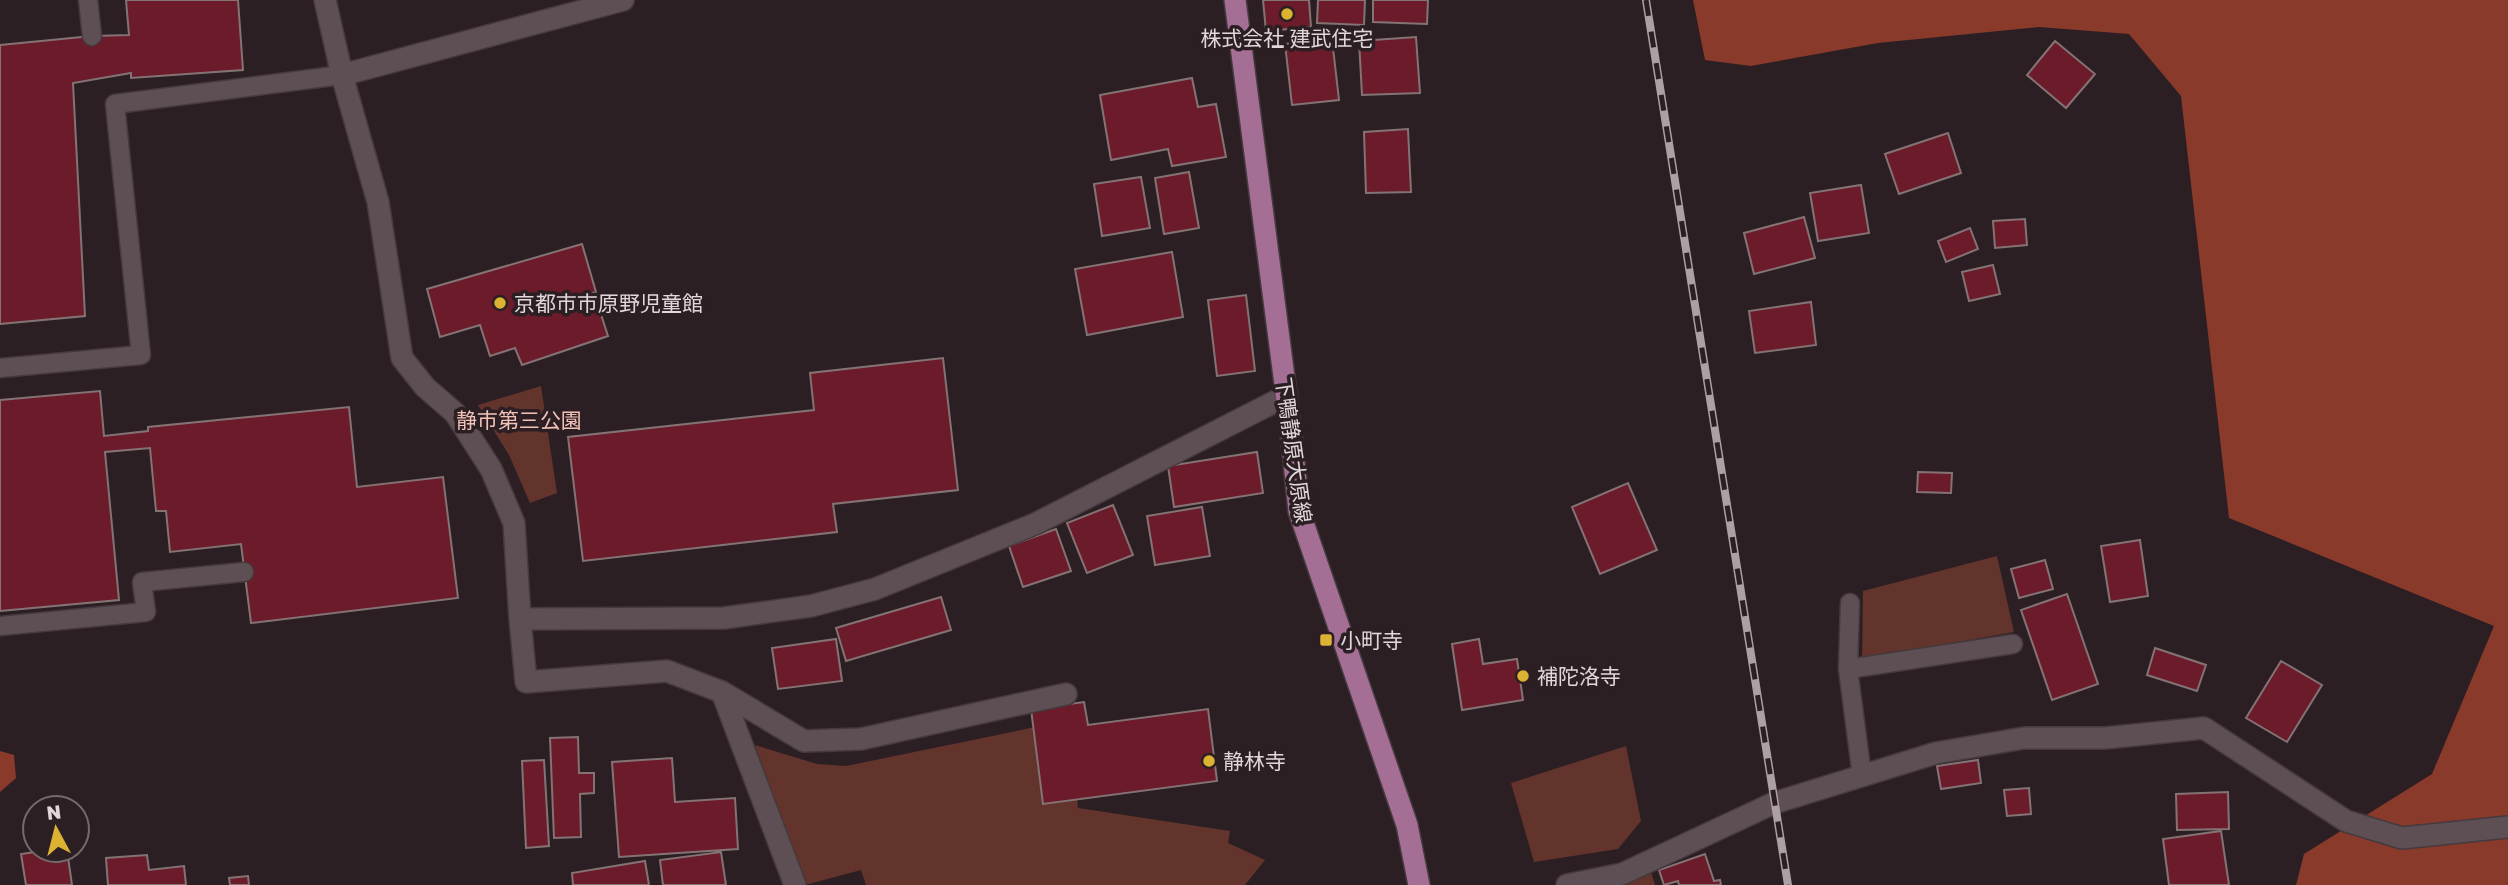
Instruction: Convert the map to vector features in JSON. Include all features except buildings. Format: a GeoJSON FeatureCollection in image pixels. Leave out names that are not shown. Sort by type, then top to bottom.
{"type":"FeatureCollection","features":[{"type":"Feature","properties":{"kind":"main road","name":"下鴨静原大原線"},"geometry":{"type":"LineString","coordinates":[[1235,0],[1299,511],[1407,825],[1419,885]]}},
{"type":"Feature","properties":{"kind":"street"},"geometry":{"type":"LineString","coordinates":[[325,0],[342,75],[378,202],[402,358],[425,387],[455,412],[491,469],[513,523],[526,682],[667,671],[722,692],[804,741],[861,738],[1066,694]]}},
{"type":"Feature","properties":{"kind":"street"},"geometry":{"type":"LineString","coordinates":[[342,75],[623,0]]}},
{"type":"Feature","properties":{"kind":"street"},"geometry":{"type":"LineString","coordinates":[[520,619],[724,618],[811,606],[875,589],[1035,524],[1286,396]]}},
{"type":"Feature","properties":{"kind":"street"},"geometry":{"type":"LineString","coordinates":[[722,692],[795,885]]}},
{"type":"Feature","properties":{"kind":"street"},"geometry":{"type":"LineString","coordinates":[[1567,885],[1622,874],[1774,803],[1936,753],[2024,738],[2105,738],[2204,728],[2346,821],[2402,838],[2508,827]]}},
{"type":"Feature","properties":{"kind":"lane"},"geometry":{"type":"LineString","coordinates":[[88,0],[92,36]]}},
{"type":"Feature","properties":{"kind":"lane"},"geometry":{"type":"LineString","coordinates":[[0,368],[141,355],[115,104],[342,75]]}},
{"type":"Feature","properties":{"kind":"lane"},"geometry":{"type":"LineString","coordinates":[[0,626],[146,612],[142,582],[244,572]]}},
{"type":"Feature","properties":{"kind":"lane"},"geometry":{"type":"LineString","coordinates":[[1850,603],[1848,669],[1862,776]]}},
{"type":"Feature","properties":{"kind":"lane"},"geometry":{"type":"LineString","coordinates":[[1848,669],[2013,644]]}},
{"type":"Feature","properties":{"kind":"green space","name":"静市第三公園"},"geometry":{"type":"Polygon","coordinates":[[[541,386],[557,493],[530,503],[509,455],[478,405],[541,386]]]}},
{"type":"Feature","properties":{"kind":"green space"},"geometry":{"type":"Polygon","coordinates":[[[1997,556],[2014,632],[1862,659],[1863,591],[1997,556]]]}},
{"type":"Feature","properties":{"kind":"green space"},"geometry":{"type":"Polygon","coordinates":[[[1070,720],[1078,808],[1230,831],[1228,843],[1265,860],[1245,885],[866,885],[861,870],[805,885],[755,745],[817,764],[846,766],[1070,720]]]}},
{"type":"Feature","properties":{"kind":"green space"},"geometry":{"type":"Polygon","coordinates":[[[1626,746],[1641,821],[1618,849],[1534,862],[1511,783],[1626,746]]]}},
{"type":"Feature","properties":{"kind":"green space"},"geometry":{"type":"Polygon","coordinates":[[[1651,872],[1655,885],[1600,885],[1651,872]]]}},
{"type":"Feature","properties":{"kind":"shaded area"},"geometry":{"type":"Polygon","coordinates":[[[1693,0],[2508,0],[2508,885],[2296,885],[2304,854],[2432,774],[2494,626],[2229,518],[2181,96],[2129,34],[2039,27],[1878,43],[1751,66],[1705,60],[1693,0]]]}},
{"type":"Feature","properties":{"kind":"shaded area"},"geometry":{"type":"Polygon","coordinates":[[[0,751],[14,755],[16,778],[0,792],[0,751]]]}},
{"type":"Feature","properties":{"kind":"railway"},"geometry":{"type":"LineString","coordinates":[[1646,0],[1788,885]]}},
{"type":"Feature","properties":{"kind":"place","name":"株式会社 建武住宅"},"geometry":{"type":"Point","coordinates":[1287,14]}},
{"type":"Feature","properties":{"kind":"place","name":"京都市市原野児童館"},"geometry":{"type":"Point","coordinates":[500,303]}},
{"type":"Feature","properties":{"kind":"place","name":"小町寺"},"geometry":{"type":"Point","coordinates":[1326,640]}},
{"type":"Feature","properties":{"kind":"place","name":"補陀洛寺"},"geometry":{"type":"Point","coordinates":[1523,676]}},
{"type":"Feature","properties":{"kind":"place","name":"静林寺"},"geometry":{"type":"Point","coordinates":[1209,761]}}]}
